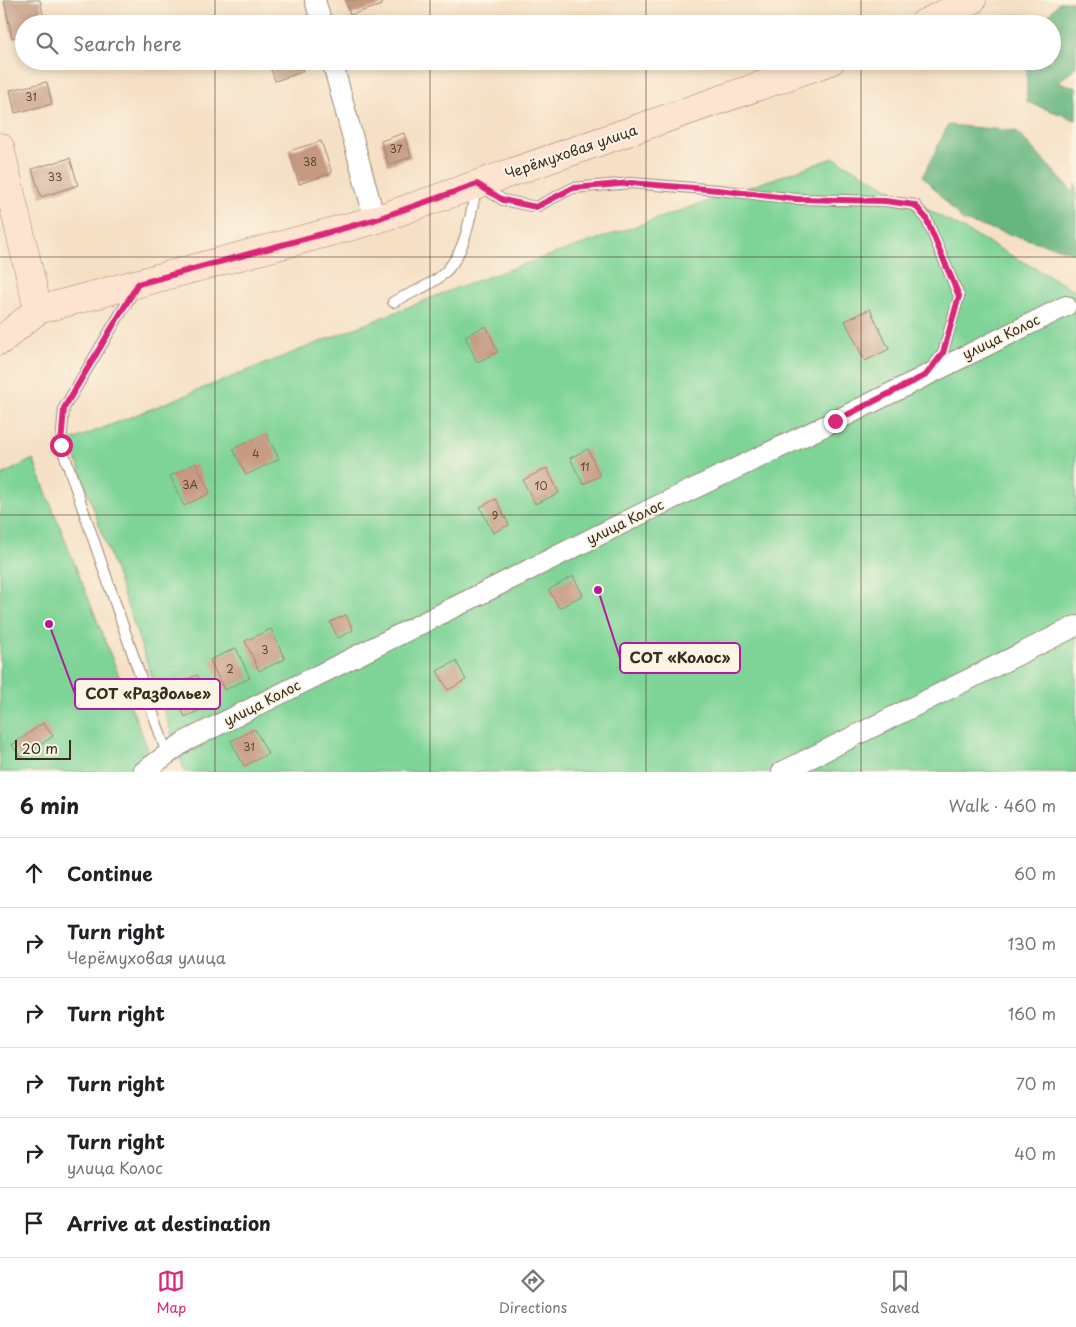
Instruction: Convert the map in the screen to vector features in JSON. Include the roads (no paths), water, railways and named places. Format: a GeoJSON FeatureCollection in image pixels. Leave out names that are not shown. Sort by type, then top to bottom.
{"type":"FeatureCollection","features":[{"type":"Feature","properties":{"kind":"street"},"geometry":{"type":"LineString","coordinates":[[315,0],[319,15]]}},
{"type":"Feature","properties":{"kind":"street"},"geometry":{"type":"LineString","coordinates":[[941,15],[972,0]]}},
{"type":"Feature","properties":{"kind":"street"},"geometry":{"type":"LineString","coordinates":[[334,70],[374,220]]}},
{"type":"Feature","properties":{"kind":"street","name":"Черёмуховая улица"},"geometry":{"type":"LineString","coordinates":[[0,341],[38,310],[374,220],[805,70]]}},
{"type":"Feature","properties":{"kind":"street"},"geometry":{"type":"LineString","coordinates":[[0,146],[38,310]]}},
{"type":"Feature","properties":{"kind":"street","name":"улица Колос"},"geometry":{"type":"LineString","coordinates":[[143,772],[171,763],[184,742],[1066,306]]}},
{"type":"Feature","properties":{"kind":"street"},"geometry":{"type":"LineString","coordinates":[[782,772],[1076,626]]}},
{"type":"Feature","properties":{"kind":"lane"},"geometry":{"type":"LineString","coordinates":[[393,302],[440,277],[450,266],[466,236],[477,184],[503,200],[536,207],[573,188],[631,183],[796,199],[885,201],[915,205],[926,218],[959,296],[943,353],[926,375]]}},
{"type":"Feature","properties":{"kind":"lane"},"geometry":{"type":"LineString","coordinates":[[138,284],[64,408],[61,445],[171,763]]}},
{"type":"Feature","properties":{"kind":"place","name":"СОТ «Колос»"},"geometry":{"type":"Point","coordinates":[598,590]}},
{"type":"Feature","properties":{"kind":"place","name":"СОТ «Раздолье»"},"geometry":{"type":"Point","coordinates":[49,624]}}]}
